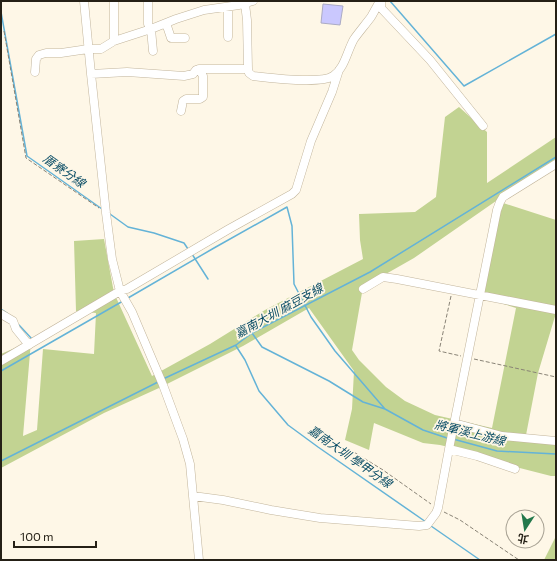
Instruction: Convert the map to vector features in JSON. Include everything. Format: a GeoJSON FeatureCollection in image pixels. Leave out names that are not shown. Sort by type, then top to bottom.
{"type":"FeatureCollection","features":[{"type":"Feature","properties":{"kind":"lane"},"geometry":{"type":"LineString","coordinates":[[84,1],[88,49],[112,259],[120,291],[132,312],[164,385],[183,439],[190,464],[200,560]]}},
{"type":"Feature","properties":{"kind":"lane"},"geometry":{"type":"LineString","coordinates":[[114,1],[114,42]]}},
{"type":"Feature","properties":{"kind":"lane"},"geometry":{"type":"LineString","coordinates":[[148,1],[148,24],[151,29],[153,51]]}},
{"type":"Feature","properties":{"kind":"lane"},"geometry":{"type":"LineString","coordinates":[[35,72],[36,59],[39,55],[46,53],[101,49],[114,42],[204,10],[228,7],[249,2],[247,20],[249,73],[253,76],[300,80],[323,80],[332,77],[339,70],[346,59],[354,40],[372,16],[380,1]]}},
{"type":"Feature","properties":{"kind":"lane"},"geometry":{"type":"LineString","coordinates":[[380,1],[381,8],[430,60],[483,126]]}},
{"type":"Feature","properties":{"kind":"lane"},"geometry":{"type":"LineString","coordinates":[[228,7],[228,37]]}},
{"type":"Feature","properties":{"kind":"lane"},"geometry":{"type":"LineString","coordinates":[[166,23],[171,38],[185,38]]}},
{"type":"Feature","properties":{"kind":"lane"},"geometry":{"type":"LineString","coordinates":[[91,74],[127,72],[184,76],[193,74],[196,70],[248,69]]}},
{"type":"Feature","properties":{"kind":"lane"},"geometry":{"type":"LineString","coordinates":[[181,111],[183,101],[186,99],[200,99],[203,96],[203,76],[199,70]]}},
{"type":"Feature","properties":{"kind":"lane"},"geometry":{"type":"LineString","coordinates":[[1,361],[120,291],[127,289],[292,194],[296,190],[311,141],[332,92],[339,70]]}},
{"type":"Feature","properties":{"kind":"lane"},"geometry":{"type":"LineString","coordinates":[[194,496],[320,518],[419,526],[427,525],[436,513],[439,502],[497,210],[503,197],[556,164]]}},
{"type":"Feature","properties":{"kind":"lane"},"geometry":{"type":"LineString","coordinates":[[364,289],[383,277],[453,289],[556,310]]}},
{"type":"Feature","properties":{"kind":"lane"},"geometry":{"type":"LineString","coordinates":[[1,314],[13,321],[16,329],[29,344]]}},
{"type":"Feature","properties":{"kind":"lane"},"geometry":{"type":"LineString","coordinates":[[454,423],[502,436],[556,441]]}},
{"type":"Feature","properties":{"kind":"lane"},"geometry":{"type":"LineString","coordinates":[[449,449],[477,456],[514,469]]}},
{"type":"Feature","properties":{"kind":"path"},"geometry":{"type":"LineString","coordinates":[[4,31],[26,158],[106,213]]}},
{"type":"Feature","properties":{"kind":"path"},"geometry":{"type":"LineString","coordinates":[[453,289],[440,351],[556,378]]}},
{"type":"Feature","properties":{"kind":"green space"},"geometry":{"type":"Polygon","coordinates":[[[459,107],[487,132],[487,183],[556,137],[556,167],[497,201],[556,220],[556,313],[538,373],[526,435],[556,438],[556,476],[504,464],[481,455],[440,445],[423,443],[374,423],[369,450],[345,440],[352,409],[354,371],[309,308],[243,346],[159,388],[104,413],[1,468],[1,354],[31,341],[23,436],[37,430],[43,349],[94,354],[96,313],[76,311],[74,241],[104,239],[114,293],[152,376],[210,344],[265,310],[363,259],[360,240],[359,214],[415,212],[436,197],[445,117],[459,107]],[[496,201],[414,258],[363,287],[352,350],[359,360],[386,387],[405,401],[435,415],[492,428],[516,308],[481,297],[496,201]]]}},
{"type":"Feature","properties":{"kind":"green space"},"geometry":{"type":"Polygon","coordinates":[[[556,536],[556,560],[544,560],[556,536]]]}},
{"type":"Feature","properties":{"kind":"building"},"geometry":{"type":"Polygon","coordinates":[[[323,4],[343,6],[340,25],[321,23],[323,4]]]}},
{"type":"Feature","properties":{"kind":"waterway"},"geometry":{"type":"LineString","coordinates":[[390,1],[464,86],[556,34]]}},
{"type":"Feature","properties":{"kind":"waterway","name":"厝寮分線"},"geometry":{"type":"LineString","coordinates":[[1,12],[27,156],[102,209]]}},
{"type":"Feature","properties":{"kind":"waterway","name":"嘉南大圳 麻豆支線"},"geometry":{"type":"LineString","coordinates":[[163,379],[236,345],[252,333],[370,272],[556,157]]}},
{"type":"Feature","properties":{"kind":"waterway"},"geometry":{"type":"LineString","coordinates":[[128,298],[287,207],[292,226],[294,284],[311,317],[335,351],[385,409]]}},
{"type":"Feature","properties":{"kind":"waterway","name":"厝寮分線"},"geometry":{"type":"LineString","coordinates":[[110,214],[128,227],[154,233],[184,243],[188,249]]}},
{"type":"Feature","properties":{"kind":"waterway","name":"厝寮分線"},"geometry":{"type":"LineString","coordinates":[[192,254],[208,279]]}},
{"type":"Feature","properties":{"kind":"waterway"},"geometry":{"type":"LineString","coordinates":[[1,371],[123,301]]}},
{"type":"Feature","properties":{"kind":"waterway"},"geometry":{"type":"LineString","coordinates":[[1,309],[7,313]]}},
{"type":"Feature","properties":{"kind":"waterway"},"geometry":{"type":"LineString","coordinates":[[19,325],[32,339]]}},
{"type":"Feature","properties":{"kind":"waterway"},"geometry":{"type":"LineString","coordinates":[[252,333],[262,347],[329,381],[363,402],[385,409],[423,430],[447,438]]}},
{"type":"Feature","properties":{"kind":"waterway","name":"嘉南大圳 學甲分線"},"geometry":{"type":"LineString","coordinates":[[236,346],[245,360],[259,391],[288,425],[426,522]]}},
{"type":"Feature","properties":{"kind":"waterway","name":"嘉南大圳 麻豆支線"},"geometry":{"type":"LineString","coordinates":[[1,461],[158,382]]}},
{"type":"Feature","properties":{"kind":"waterway","name":"將軍溪上游線"},"geometry":{"type":"LineString","coordinates":[[453,439],[497,451],[556,454]]}},
{"type":"Feature","properties":{"kind":"waterway","name":"嘉南大圳 學甲分線"},"geometry":{"type":"LineString","coordinates":[[431,526],[480,560]]}}]}
